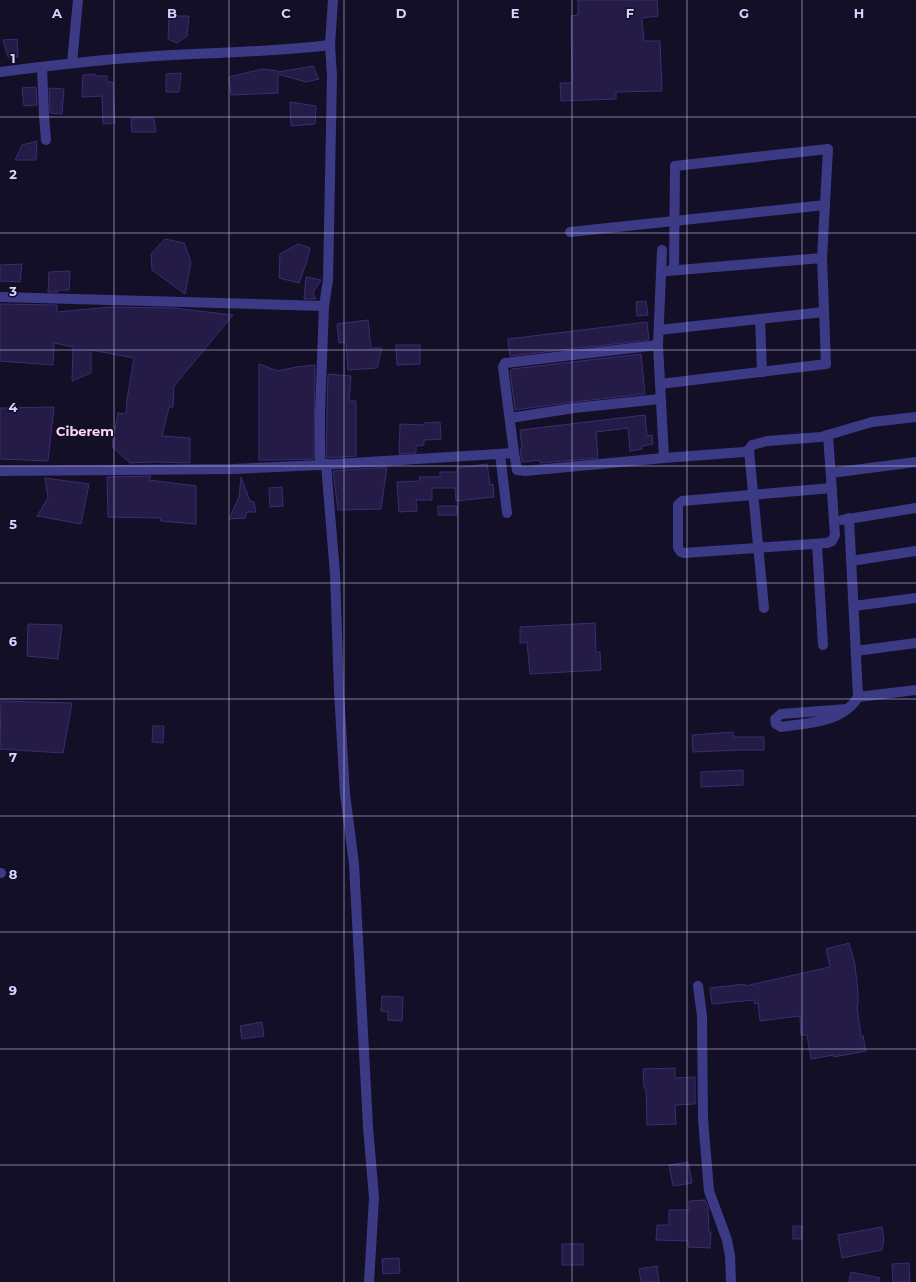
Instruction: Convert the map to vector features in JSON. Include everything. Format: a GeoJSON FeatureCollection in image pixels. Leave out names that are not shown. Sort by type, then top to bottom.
{"type":"FeatureCollection","features":[{"type":"Feature","properties":{"kind":"street"},"geometry":{"type":"LineString","coordinates":[[72,63],[78,0]]}},
{"type":"Feature","properties":{"kind":"street"},"geometry":{"type":"LineString","coordinates":[[333,0],[330,45],[332,76],[328,280],[324,306],[320,413],[323,464],[335,574],[339,691],[345,794],[354,864],[368,1127],[374,1198],[370,1282]]}},
{"type":"Feature","properties":{"kind":"street"},"geometry":{"type":"LineString","coordinates":[[0,72],[142,56],[241,53],[330,45]]}},
{"type":"Feature","properties":{"kind":"street"},"geometry":{"type":"LineString","coordinates":[[42,67],[46,140]]}},
{"type":"Feature","properties":{"kind":"street"},"geometry":{"type":"LineString","coordinates":[[660,384],[826,364],[822,258],[828,149],[675,166],[674,270]]}},
{"type":"Feature","properties":{"kind":"street"},"geometry":{"type":"LineString","coordinates":[[570,232],[825,205]]}},
{"type":"Feature","properties":{"kind":"street"},"geometry":{"type":"LineString","coordinates":[[662,250],[658,345],[664,458]]}},
{"type":"Feature","properties":{"kind":"street"},"geometry":{"type":"LineString","coordinates":[[661,271],[822,258]]}},
{"type":"Feature","properties":{"kind":"street"},"geometry":{"type":"LineString","coordinates":[[0,297],[324,306]]}},
{"type":"Feature","properties":{"kind":"street"},"geometry":{"type":"LineString","coordinates":[[659,330],[824,312]]}},
{"type":"Feature","properties":{"kind":"street"},"geometry":{"type":"LineString","coordinates":[[760,319],[762,372]]}},
{"type":"Feature","properties":{"kind":"street"},"geometry":{"type":"LineString","coordinates":[[658,345],[505,363],[503,367],[517,470],[525,471],[744,452],[749,450]]}},
{"type":"Feature","properties":{"kind":"street"},"geometry":{"type":"LineString","coordinates":[[510,418],[574,408],[660,398]]}},
{"type":"Feature","properties":{"kind":"street"},"geometry":{"type":"LineString","coordinates":[[764,608],[749,450],[752,445],[767,441],[821,437],[872,422],[916,417]]}},
{"type":"Feature","properties":{"kind":"street"},"geometry":{"type":"LineString","coordinates":[[828,435],[831,473],[832,488],[834,521],[835,535],[832,541],[818,544],[684,554],[680,552],[678,548],[679,502],[832,488]]}},
{"type":"Feature","properties":{"kind":"street"},"geometry":{"type":"LineString","coordinates":[[0,471],[232,469],[514,453]]}},
{"type":"Feature","properties":{"kind":"street"},"geometry":{"type":"LineString","coordinates":[[500,454],[507,513]]}},
{"type":"Feature","properties":{"kind":"street"},"geometry":{"type":"LineString","coordinates":[[831,473],[916,462]]}},
{"type":"Feature","properties":{"kind":"street"},"geometry":{"type":"LineString","coordinates":[[834,521],[916,508]]}},
{"type":"Feature","properties":{"kind":"street"},"geometry":{"type":"LineString","coordinates":[[847,709],[781,714],[775,718],[776,724],[781,727],[829,719],[840,715],[847,709],[855,702],[858,697],[849,518]]}},
{"type":"Feature","properties":{"kind":"street"},"geometry":{"type":"LineString","coordinates":[[818,544],[823,645]]}},
{"type":"Feature","properties":{"kind":"street"},"geometry":{"type":"LineString","coordinates":[[851,561],[916,551]]}},
{"type":"Feature","properties":{"kind":"street"},"geometry":{"type":"LineString","coordinates":[[854,606],[916,598]]}},
{"type":"Feature","properties":{"kind":"street"},"geometry":{"type":"LineString","coordinates":[[856,651],[916,643]]}},
{"type":"Feature","properties":{"kind":"street"},"geometry":{"type":"LineString","coordinates":[[858,697],[916,690]]}},
{"type":"Feature","properties":{"kind":"street"},"geometry":{"type":"LineString","coordinates":[[698,986],[702,1016],[703,1119],[709,1191],[727,1240],[730,1256],[731,1282]]}},
{"type":"Feature","properties":{"kind":"building"},"geometry":{"type":"Polygon","coordinates":[[[578,0],[657,0],[658,16],[642,18],[644,41],[660,41],[662,91],[616,92],[616,99],[561,101],[560,83],[572,83],[571,16],[578,15],[578,0]]]}},
{"type":"Feature","properties":{"kind":"building"},"geometry":{"type":"Polygon","coordinates":[[[169,16],[189,16],[187,36],[177,43],[168,39],[169,16]]]}},
{"type":"Feature","properties":{"kind":"building"},"geometry":{"type":"Polygon","coordinates":[[[17,39],[18,57],[8,57],[3,40],[17,39]]]}},
{"type":"Feature","properties":{"kind":"building"},"geometry":{"type":"Polygon","coordinates":[[[313,66],[319,79],[306,82],[278,74],[278,93],[231,95],[229,77],[262,69],[278,72],[313,66]]]}},
{"type":"Feature","properties":{"kind":"building"},"geometry":{"type":"Polygon","coordinates":[[[181,73],[179,92],[166,92],[166,74],[181,73]]]}},
{"type":"Feature","properties":{"kind":"building"},"geometry":{"type":"Polygon","coordinates":[[[95,74],[95,76],[107,76],[107,82],[113,82],[115,123],[103,124],[102,96],[82,97],[83,75],[95,74]]]}},
{"type":"Feature","properties":{"kind":"building"},"geometry":{"type":"Polygon","coordinates":[[[36,87],[37,105],[24,106],[22,88],[36,87]]]}},
{"type":"Feature","properties":{"kind":"building"},"geometry":{"type":"Polygon","coordinates":[[[49,88],[64,89],[62,114],[50,113],[49,88]]]}},
{"type":"Feature","properties":{"kind":"building"},"geometry":{"type":"Polygon","coordinates":[[[290,102],[316,106],[315,124],[291,126],[290,102]]]}},
{"type":"Feature","properties":{"kind":"building"},"geometry":{"type":"Polygon","coordinates":[[[131,118],[154,118],[156,132],[132,132],[131,118]]]}},
{"type":"Feature","properties":{"kind":"building"},"geometry":{"type":"Polygon","coordinates":[[[37,141],[36,160],[15,160],[22,145],[37,141]]]}},
{"type":"Feature","properties":{"kind":"building"},"geometry":{"type":"Polygon","coordinates":[[[165,239],[184,243],[191,262],[185,294],[152,270],[151,254],[165,239]]]}},
{"type":"Feature","properties":{"kind":"building"},"geometry":{"type":"Polygon","coordinates":[[[298,244],[310,248],[299,283],[279,278],[280,254],[298,244]]]}},
{"type":"Feature","properties":{"kind":"building"},"geometry":{"type":"Polygon","coordinates":[[[22,264],[20,282],[0,281],[0,265],[22,264]]]}},
{"type":"Feature","properties":{"kind":"building"},"geometry":{"type":"Polygon","coordinates":[[[70,271],[69,290],[48,292],[49,272],[70,271]]]}},
{"type":"Feature","properties":{"kind":"building"},"geometry":{"type":"Polygon","coordinates":[[[306,277],[321,280],[313,293],[316,299],[304,299],[306,277]]]}},
{"type":"Feature","properties":{"kind":"building"},"geometry":{"type":"Polygon","coordinates":[[[646,301],[648,315],[637,316],[636,302],[646,301]]]}},
{"type":"Feature","properties":{"kind":"building"},"geometry":{"type":"Polygon","coordinates":[[[0,304],[57,305],[57,312],[111,307],[173,308],[233,315],[174,386],[173,407],[169,407],[162,436],[190,438],[190,463],[130,463],[112,447],[118,413],[126,414],[134,358],[91,350],[91,373],[72,381],[73,347],[54,343],[53,365],[0,361],[0,304]]]}},
{"type":"Feature","properties":{"kind":"building"},"geometry":{"type":"Polygon","coordinates":[[[368,320],[371,348],[382,348],[377,368],[348,370],[346,342],[339,343],[337,324],[368,320]]]}},
{"type":"Feature","properties":{"kind":"building"},"geometry":{"type":"Polygon","coordinates":[[[647,322],[649,340],[510,356],[508,339],[647,322]]]}},
{"type":"Feature","properties":{"kind":"building"},"geometry":{"type":"Polygon","coordinates":[[[396,345],[420,345],[420,364],[397,365],[396,345]]]}},
{"type":"Feature","properties":{"kind":"building"},"geometry":{"type":"Polygon","coordinates":[[[641,354],[645,394],[515,410],[510,371],[512,371],[512,369],[641,354]]]}},
{"type":"Feature","properties":{"kind":"building"},"geometry":{"type":"Polygon","coordinates":[[[259,364],[278,371],[315,365],[314,459],[259,460],[259,364]]]}},
{"type":"Feature","properties":{"kind":"building"},"geometry":{"type":"Polygon","coordinates":[[[328,374],[351,376],[349,401],[356,401],[356,456],[326,458],[328,374]]]}},
{"type":"Feature","properties":{"kind":"building"},"geometry":{"type":"Polygon","coordinates":[[[54,407],[48,461],[0,459],[0,408],[54,407]]]}},
{"type":"Feature","properties":{"kind":"building"},"geometry":{"type":"Polygon","coordinates":[[[645,415],[647,436],[652,435],[653,444],[642,446],[642,449],[630,451],[628,428],[596,432],[598,458],[540,463],[540,460],[522,462],[520,430],[645,415]]]}},
{"type":"Feature","properties":{"kind":"building"},"geometry":{"type":"Polygon","coordinates":[[[440,422],[441,439],[424,440],[424,445],[416,446],[416,453],[399,454],[400,424],[424,425],[424,423],[440,422]]]}},
{"type":"Feature","properties":{"kind":"building"},"geometry":{"type":"Polygon","coordinates":[[[487,464],[490,485],[493,484],[494,497],[456,501],[455,488],[432,488],[432,500],[416,500],[417,511],[399,512],[397,482],[420,481],[419,477],[440,477],[440,472],[457,472],[457,468],[487,464]]]}},
{"type":"Feature","properties":{"kind":"building"},"geometry":{"type":"Polygon","coordinates":[[[387,467],[381,509],[338,510],[333,471],[387,467]]]}},
{"type":"Feature","properties":{"kind":"building"},"geometry":{"type":"Polygon","coordinates":[[[151,476],[149,480],[196,486],[196,524],[161,521],[160,518],[108,517],[107,477],[151,476]]]}},
{"type":"Feature","properties":{"kind":"building"},"geometry":{"type":"Polygon","coordinates":[[[241,477],[250,501],[254,502],[256,512],[247,512],[245,518],[229,519],[239,497],[241,477]]]}},
{"type":"Feature","properties":{"kind":"building"},"geometry":{"type":"Polygon","coordinates":[[[45,478],[89,484],[81,524],[37,516],[48,498],[45,478]]]}},
{"type":"Feature","properties":{"kind":"building"},"geometry":{"type":"Polygon","coordinates":[[[282,487],[283,506],[270,507],[269,488],[282,487]]]}},
{"type":"Feature","properties":{"kind":"building"},"geometry":{"type":"Polygon","coordinates":[[[438,506],[457,506],[457,515],[438,515],[438,506]]]}},
{"type":"Feature","properties":{"kind":"building"},"geometry":{"type":"Polygon","coordinates":[[[595,623],[596,652],[600,652],[601,670],[530,674],[527,642],[520,643],[520,627],[595,623]]]}},
{"type":"Feature","properties":{"kind":"building"},"geometry":{"type":"Polygon","coordinates":[[[28,624],[62,625],[58,659],[27,656],[28,624]]]}},
{"type":"Feature","properties":{"kind":"building"},"geometry":{"type":"Polygon","coordinates":[[[1,701],[72,703],[63,753],[0,749],[1,701]]]}},
{"type":"Feature","properties":{"kind":"building"},"geometry":{"type":"Polygon","coordinates":[[[153,726],[164,726],[163,743],[152,742],[153,726]]]}},
{"type":"Feature","properties":{"kind":"building"},"geometry":{"type":"Polygon","coordinates":[[[733,732],[734,737],[764,737],[764,750],[693,752],[692,735],[733,732]]]}},
{"type":"Feature","properties":{"kind":"building"},"geometry":{"type":"Polygon","coordinates":[[[743,770],[743,785],[701,787],[701,772],[743,770]]]}},
{"type":"Feature","properties":{"kind":"building"},"geometry":{"type":"Polygon","coordinates":[[[849,943],[855,965],[858,992],[857,1006],[861,1036],[863,1036],[866,1051],[834,1057],[834,1055],[811,1059],[807,1035],[801,1035],[800,1016],[760,1021],[758,1003],[755,1004],[754,1000],[712,1004],[710,988],[745,984],[745,986],[830,967],[826,949],[849,943]]]}},
{"type":"Feature","properties":{"kind":"building"},"geometry":{"type":"Polygon","coordinates":[[[382,996],[403,997],[402,1021],[388,1020],[388,1012],[381,1011],[382,996]]]}},
{"type":"Feature","properties":{"kind":"building"},"geometry":{"type":"Polygon","coordinates":[[[262,1022],[264,1036],[242,1039],[240,1026],[262,1022]]]}},
{"type":"Feature","properties":{"kind":"building"},"geometry":{"type":"Polygon","coordinates":[[[675,1068],[675,1078],[695,1077],[695,1104],[675,1105],[676,1124],[647,1125],[646,1088],[644,1088],[643,1069],[675,1068]]]}},
{"type":"Feature","properties":{"kind":"building"},"geometry":{"type":"Polygon","coordinates":[[[688,1162],[692,1183],[673,1186],[669,1165],[688,1162]]]}},
{"type":"Feature","properties":{"kind":"building"},"geometry":{"type":"Polygon","coordinates":[[[705,1200],[708,1207],[709,1232],[711,1232],[710,1248],[688,1247],[688,1241],[656,1240],[657,1225],[669,1225],[669,1210],[689,1210],[689,1201],[705,1200]]]}},
{"type":"Feature","properties":{"kind":"building"},"geometry":{"type":"Polygon","coordinates":[[[793,1226],[802,1226],[802,1239],[793,1239],[793,1226]]]}},
{"type":"Feature","properties":{"kind":"building"},"geometry":{"type":"Polygon","coordinates":[[[882,1227],[884,1239],[882,1250],[842,1258],[838,1235],[882,1227]]]}},
{"type":"Feature","properties":{"kind":"building"},"geometry":{"type":"Polygon","coordinates":[[[562,1244],[583,1244],[583,1265],[562,1265],[562,1244]]]}},
{"type":"Feature","properties":{"kind":"building"},"geometry":{"type":"Polygon","coordinates":[[[399,1258],[400,1273],[383,1274],[382,1259],[399,1258]]]}},
{"type":"Feature","properties":{"kind":"building"},"geometry":{"type":"Polygon","coordinates":[[[909,1263],[910,1282],[893,1282],[892,1264],[909,1263]]]}},
{"type":"Feature","properties":{"kind":"building"},"geometry":{"type":"Polygon","coordinates":[[[657,1266],[659,1282],[641,1282],[639,1269],[657,1266]]]}},
{"type":"Feature","properties":{"kind":"building"},"geometry":{"type":"Polygon","coordinates":[[[851,1272],[880,1278],[879,1282],[849,1282],[851,1272]]]}},
{"type":"Feature","properties":{"kind":"district","name":"Ciberem"},"geometry":{"type":"Point","coordinates":[85,431]}}]}
